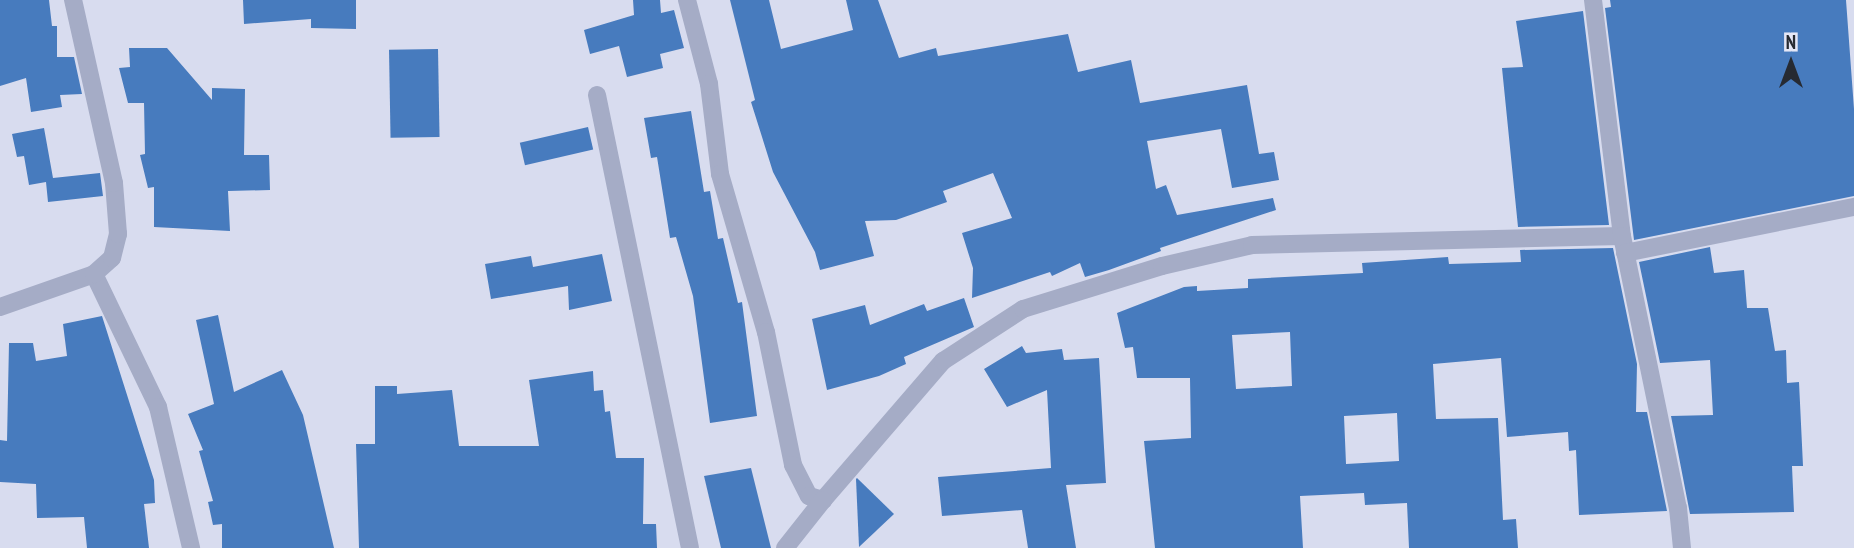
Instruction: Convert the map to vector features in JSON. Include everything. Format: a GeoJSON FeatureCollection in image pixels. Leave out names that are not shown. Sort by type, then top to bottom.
{"type":"FeatureCollection","features":[{"type":"Feature","properties":{"kind":"street"},"geometry":{"type":"LineString","coordinates":[[0,307],[94,274],[111,258],[115,246],[115,196],[73,0]]}},
{"type":"Feature","properties":{"kind":"street"},"geometry":{"type":"LineString","coordinates":[[687,0],[709,84],[720,174],[766,332],[793,466],[809,496],[823,500]]}},
{"type":"Feature","properties":{"kind":"street"},"geometry":{"type":"LineString","coordinates":[[1594,0],[1623,244],[1678,508],[1682,548]]}},
{"type":"Feature","properties":{"kind":"street"},"geometry":{"type":"LineString","coordinates":[[597,95],[690,548]]}},
{"type":"Feature","properties":{"kind":"street"},"geometry":{"type":"LineString","coordinates":[[785,548],[943,361],[1023,309],[1162,266],[1252,245],[1623,244],[1854,207]]}},
{"type":"Feature","properties":{"kind":"street"},"geometry":{"type":"LineString","coordinates":[[94,274],[158,407],[191,548]]}},
{"type":"Feature","properties":{"kind":"building"},"geometry":{"type":"Polygon","coordinates":[[[0,0],[49,0],[52,26],[57,26],[57,57],[74,57],[82,94],[60,95],[62,107],[31,112],[26,78],[0,86],[0,0]]]}},
{"type":"Feature","properties":{"kind":"building"},"geometry":{"type":"Polygon","coordinates":[[[243,0],[356,0],[356,29],[311,28],[311,19],[244,24],[243,0]]]}},
{"type":"Feature","properties":{"kind":"building"},"geometry":{"type":"Polygon","coordinates":[[[633,0],[660,0],[661,13],[674,10],[684,48],[660,54],[663,68],[627,77],[619,46],[590,54],[584,30],[634,15],[633,0]]]}},
{"type":"Feature","properties":{"kind":"building"},"geometry":{"type":"Polygon","coordinates":[[[730,0],[769,0],[781,49],[853,30],[846,0],[878,0],[899,58],[936,48],[938,56],[1068,34],[1078,72],[1131,60],[1140,103],[1247,85],[1259,154],[1274,152],[1279,180],[1232,188],[1221,129],[1147,141],[1156,189],[1166,185],[1177,215],[1273,198],[1276,210],[1160,248],[1161,251],[1085,277],[1080,263],[1052,276],[1050,272],[972,298],[973,268],[962,233],[1012,218],[993,173],[943,191],[947,202],[896,220],[865,221],[874,256],[820,270],[815,252],[773,172],[751,102],[755,100],[730,0]]]}},
{"type":"Feature","properties":{"kind":"building"},"geometry":{"type":"Polygon","coordinates":[[[1610,0],[1846,0],[1854,109],[1854,196],[1634,240],[1605,8],[1611,7],[1610,0]]]}},
{"type":"Feature","properties":{"kind":"building"},"geometry":{"type":"Polygon","coordinates":[[[1583,11],[1609,225],[1518,227],[1502,68],[1523,67],[1516,21],[1583,11]]]}},
{"type":"Feature","properties":{"kind":"building"},"geometry":{"type":"Polygon","coordinates":[[[129,48],[167,48],[212,100],[212,88],[245,89],[244,155],[269,155],[270,190],[228,191],[230,231],[154,227],[154,187],[148,188],[140,155],[145,154],[144,103],[128,103],[119,68],[130,67],[129,48]]]}},
{"type":"Feature","properties":{"kind":"building"},"geometry":{"type":"Polygon","coordinates":[[[438,49],[440,137],[391,138],[389,50],[438,49]]]}},
{"type":"Feature","properties":{"kind":"building"},"geometry":{"type":"Polygon","coordinates":[[[691,111],[704,192],[710,191],[718,239],[723,238],[738,303],[742,302],[757,416],[710,423],[693,296],[676,237],[670,238],[657,157],[651,158],[644,118],[691,111]]]}},
{"type":"Feature","properties":{"kind":"building"},"geometry":{"type":"Polygon","coordinates":[[[588,127],[593,149],[525,165],[520,143],[588,127]]]}},
{"type":"Feature","properties":{"kind":"building"},"geometry":{"type":"Polygon","coordinates":[[[44,128],[53,178],[100,173],[103,196],[48,202],[46,182],[29,185],[24,156],[17,157],[12,134],[44,128]]]}},
{"type":"Feature","properties":{"kind":"building"},"geometry":{"type":"Polygon","coordinates":[[[1710,247],[1714,273],[1744,270],[1747,308],[1768,308],[1775,351],[1786,350],[1787,383],[1799,382],[1803,466],[1792,466],[1794,512],[1690,514],[1671,416],[1713,415],[1710,360],[1660,363],[1639,262],[1710,247]]]}},
{"type":"Feature","properties":{"kind":"building"},"geometry":{"type":"Polygon","coordinates":[[[1613,248],[1637,364],[1636,412],[1647,412],[1667,511],[1579,515],[1576,450],[1569,451],[1568,432],[1507,437],[1501,358],[1433,364],[1436,419],[1498,418],[1503,520],[1516,519],[1518,548],[1409,548],[1407,503],[1365,505],[1364,493],[1300,496],[1303,548],[1155,548],[1144,441],[1191,438],[1190,378],[1137,378],[1133,347],[1125,348],[1117,313],[1184,287],[1197,286],[1197,291],[1248,288],[1248,279],[1363,273],[1362,263],[1448,257],[1449,264],[1521,262],[1520,250],[1613,248]],[[1290,332],[1232,335],[1236,389],[1292,386],[1290,332]],[[1397,413],[1344,416],[1346,464],[1399,461],[1397,413]]]}},
{"type":"Feature","properties":{"kind":"building"},"geometry":{"type":"Polygon","coordinates":[[[602,254],[612,301],[569,310],[568,286],[491,299],[485,264],[531,256],[533,267],[602,254]]]}},
{"type":"Feature","properties":{"kind":"building"},"geometry":{"type":"Polygon","coordinates":[[[964,298],[974,327],[904,357],[906,364],[879,376],[827,390],[812,319],[865,305],[870,325],[924,304],[927,311],[964,298]]]}},
{"type":"Feature","properties":{"kind":"building"},"geometry":{"type":"Polygon","coordinates":[[[218,315],[234,392],[282,370],[303,415],[334,548],[222,548],[222,524],[213,525],[208,502],[213,501],[199,451],[203,450],[188,414],[214,404],[196,320],[218,315]]]}},
{"type":"Feature","properties":{"kind":"building"},"geometry":{"type":"Polygon","coordinates":[[[102,316],[154,480],[155,503],[144,504],[149,548],[87,548],[84,517],[37,518],[36,484],[0,482],[0,440],[7,441],[9,343],[33,343],[36,361],[67,356],[63,324],[102,316]]]}},
{"type":"Feature","properties":{"kind":"building"},"geometry":{"type":"Polygon","coordinates":[[[1022,346],[1026,353],[1062,349],[1064,360],[1099,358],[1106,483],[1066,485],[1076,548],[1028,548],[1022,510],[942,516],[938,477],[1051,468],[1047,390],[1007,407],[984,369],[1022,346]]]}},
{"type":"Feature","properties":{"kind":"building"},"geometry":{"type":"Polygon","coordinates":[[[593,371],[594,391],[603,390],[605,412],[610,411],[616,458],[644,458],[643,524],[656,524],[657,548],[359,548],[356,444],[375,444],[375,386],[397,386],[397,394],[452,390],[459,446],[539,446],[529,380],[593,371]]]}},
{"type":"Feature","properties":{"kind":"building"},"geometry":{"type":"Polygon","coordinates":[[[751,468],[771,548],[721,548],[704,476],[751,468]]]}},
{"type":"Feature","properties":{"kind":"building"},"geometry":{"type":"Polygon","coordinates":[[[856,479],[894,514],[859,547],[856,479]]]}}]}
